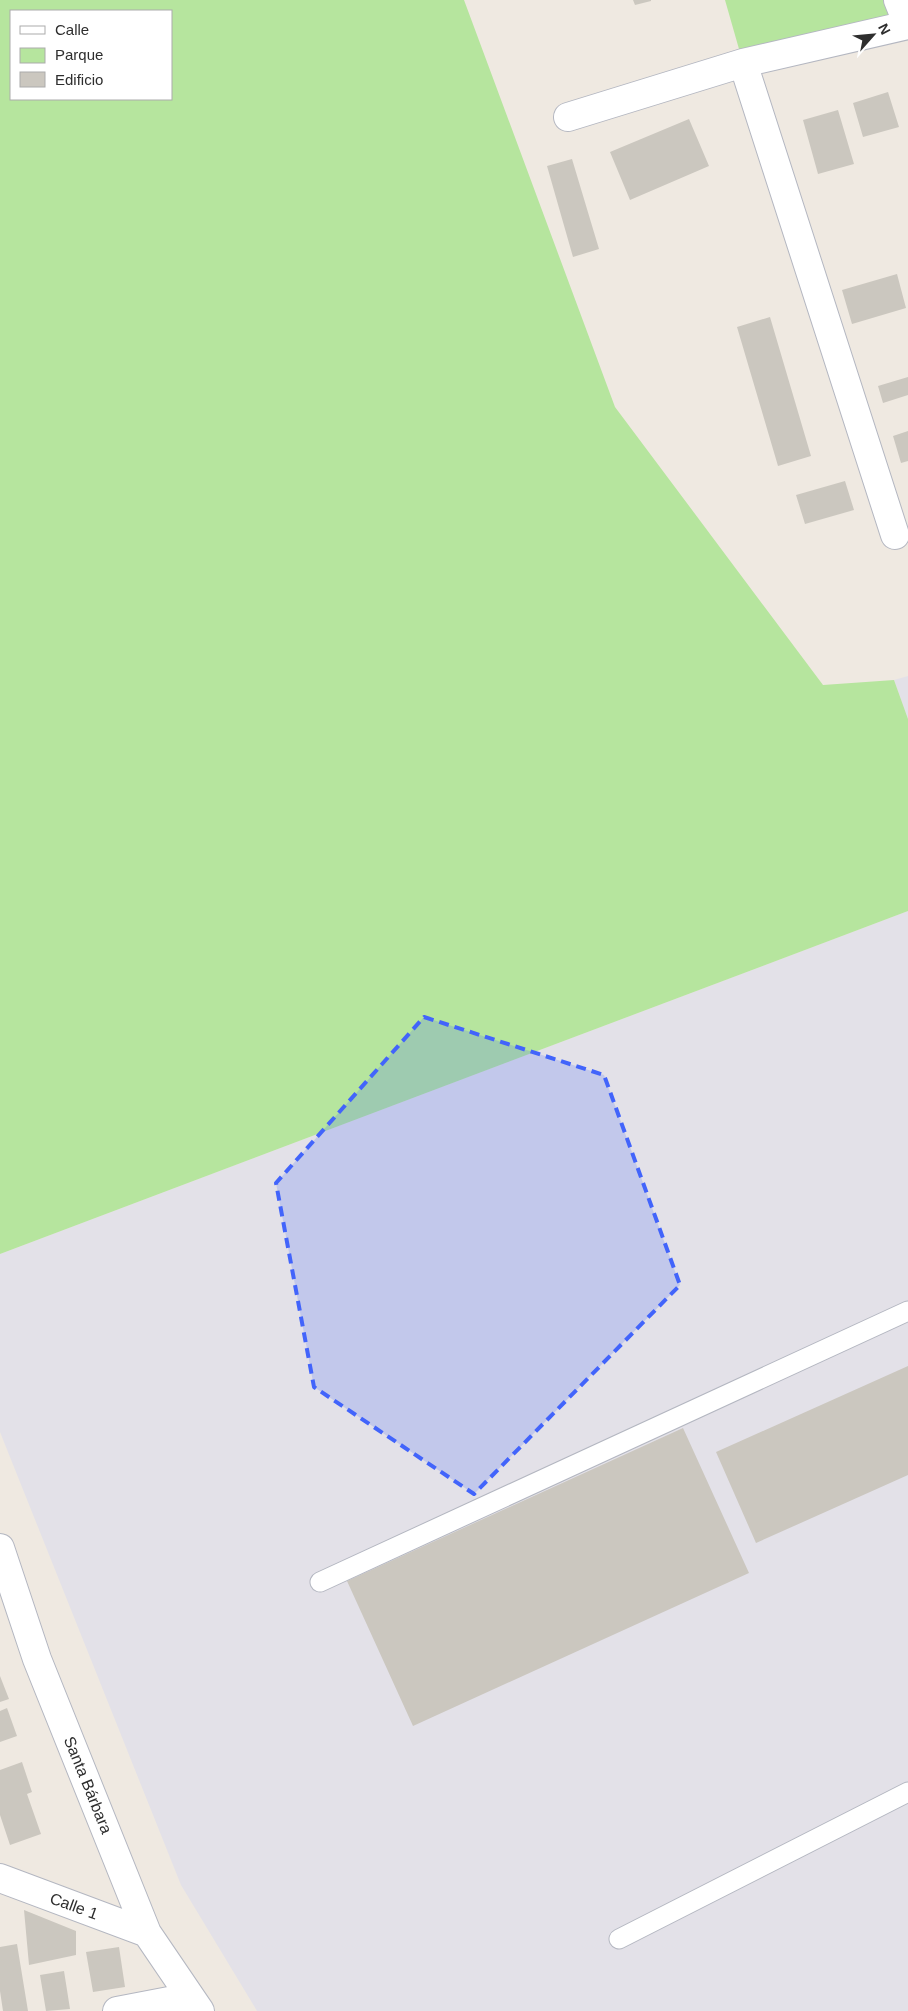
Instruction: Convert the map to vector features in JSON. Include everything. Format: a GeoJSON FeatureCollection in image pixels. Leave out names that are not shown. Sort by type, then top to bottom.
{"type":"FeatureCollection","features":[{"type":"Feature","properties":{"kind":"street"},"geometry":{"type":"LineString","coordinates":[[568,117],[744,63],[908,25],[898,0]]}},
{"type":"Feature","properties":{"kind":"street"},"geometry":{"type":"LineString","coordinates":[[744,63],[895,536]]}},
{"type":"Feature","properties":{"kind":"street","name":"Santa Bárbara"},"geometry":{"type":"LineString","coordinates":[[0,1548],[37,1659],[147,1933],[195,2004]]}},
{"type":"Feature","properties":{"kind":"street","name":"Calle 1"},"geometry":{"type":"LineString","coordinates":[[0,1878],[147,1933]]}},
{"type":"Feature","properties":{"kind":"street"},"geometry":{"type":"LineString","coordinates":[[117,2011],[195,2004]]}},
{"type":"Feature","properties":{"kind":"lane"},"geometry":{"type":"LineString","coordinates":[[320,1582],[908,1311]]}},
{"type":"Feature","properties":{"kind":"lane"},"geometry":{"type":"LineString","coordinates":[[620,1939],[908,1792]]}},
{"type":"Feature","properties":{"kind":"highlighted area"},"geometry":{"type":"Polygon","coordinates":[[[424,1017],[604,1075],[680,1285],[474,1494],[314,1387],[276,1183],[424,1017]]]}},
{"type":"Feature","properties":{"kind":"shaded area"},"geometry":{"type":"Polygon","coordinates":[[[908,676],[908,719],[894,680],[908,676]]]}},
{"type":"Feature","properties":{"kind":"shaded area"},"geometry":{"type":"Polygon","coordinates":[[[908,911],[908,2011],[257,2011],[181,1885],[0,1432],[0,1254],[908,911]]]}},
{"type":"Feature","properties":{"kind":"green space"},"geometry":{"type":"Polygon","coordinates":[[[0,0],[464,0],[615,407],[823,685],[894,680],[908,719],[908,911],[0,1254],[0,0]]]}},
{"type":"Feature","properties":{"kind":"green space"},"geometry":{"type":"Polygon","coordinates":[[[725,0],[908,0],[908,11],[743,63],[725,0]]]}},
{"type":"Feature","properties":{"kind":"building"},"geometry":{"type":"Polygon","coordinates":[[[633,0],[651,0],[651,1],[635,5],[633,0]]]}},
{"type":"Feature","properties":{"kind":"building"},"geometry":{"type":"Polygon","coordinates":[[[888,92],[899,127],[863,137],[853,103],[888,92]]]}},
{"type":"Feature","properties":{"kind":"building"},"geometry":{"type":"Polygon","coordinates":[[[838,110],[854,164],[818,174],[803,120],[838,110]]]}},
{"type":"Feature","properties":{"kind":"building"},"geometry":{"type":"Polygon","coordinates":[[[689,119],[709,166],[630,200],[610,152],[689,119]]]}},
{"type":"Feature","properties":{"kind":"building"},"geometry":{"type":"Polygon","coordinates":[[[572,159],[599,249],[573,257],[547,166],[572,159]]]}},
{"type":"Feature","properties":{"kind":"building"},"geometry":{"type":"Polygon","coordinates":[[[897,274],[906,308],[852,324],[842,290],[897,274]]]}},
{"type":"Feature","properties":{"kind":"building"},"geometry":{"type":"Polygon","coordinates":[[[770,317],[811,456],[778,466],[737,327],[770,317]]]}},
{"type":"Feature","properties":{"kind":"building"},"geometry":{"type":"Polygon","coordinates":[[[908,377],[908,395],[883,403],[878,386],[908,377]]]}},
{"type":"Feature","properties":{"kind":"building"},"geometry":{"type":"Polygon","coordinates":[[[908,431],[908,461],[901,463],[893,436],[908,431]]]}},
{"type":"Feature","properties":{"kind":"building"},"geometry":{"type":"Polygon","coordinates":[[[845,481],[854,510],[805,524],[796,495],[845,481]]]}},
{"type":"Feature","properties":{"kind":"building"},"geometry":{"type":"Polygon","coordinates":[[[908,1366],[908,1475],[756,1543],[716,1452],[908,1366]]]}},
{"type":"Feature","properties":{"kind":"building"},"geometry":{"type":"Polygon","coordinates":[[[683,1428],[749,1573],[413,1726],[347,1581],[683,1428]]]}},
{"type":"Feature","properties":{"kind":"building"},"geometry":{"type":"Polygon","coordinates":[[[0,1676],[9,1699],[0,1702],[0,1676]]]}},
{"type":"Feature","properties":{"kind":"building"},"geometry":{"type":"Polygon","coordinates":[[[7,1708],[17,1736],[0,1742],[0,1711],[7,1708]]]}},
{"type":"Feature","properties":{"kind":"building"},"geometry":{"type":"Polygon","coordinates":[[[22,1762],[32,1792],[27,1794],[41,1834],[10,1845],[0,1815],[0,1770],[22,1762]]]}},
{"type":"Feature","properties":{"kind":"building"},"geometry":{"type":"Polygon","coordinates":[[[24,1910],[76,1931],[76,1955],[29,1965],[24,1910]]]}},
{"type":"Feature","properties":{"kind":"building"},"geometry":{"type":"Polygon","coordinates":[[[17,1944],[28,2011],[3,2011],[0,1991],[0,1947],[17,1944]]]}},
{"type":"Feature","properties":{"kind":"building"},"geometry":{"type":"Polygon","coordinates":[[[119,1947],[125,1987],[93,1992],[86,1952],[119,1947]]]}},
{"type":"Feature","properties":{"kind":"building"},"geometry":{"type":"Polygon","coordinates":[[[64,1971],[70,2009],[46,2011],[40,1975],[64,1971]]]}}]}
